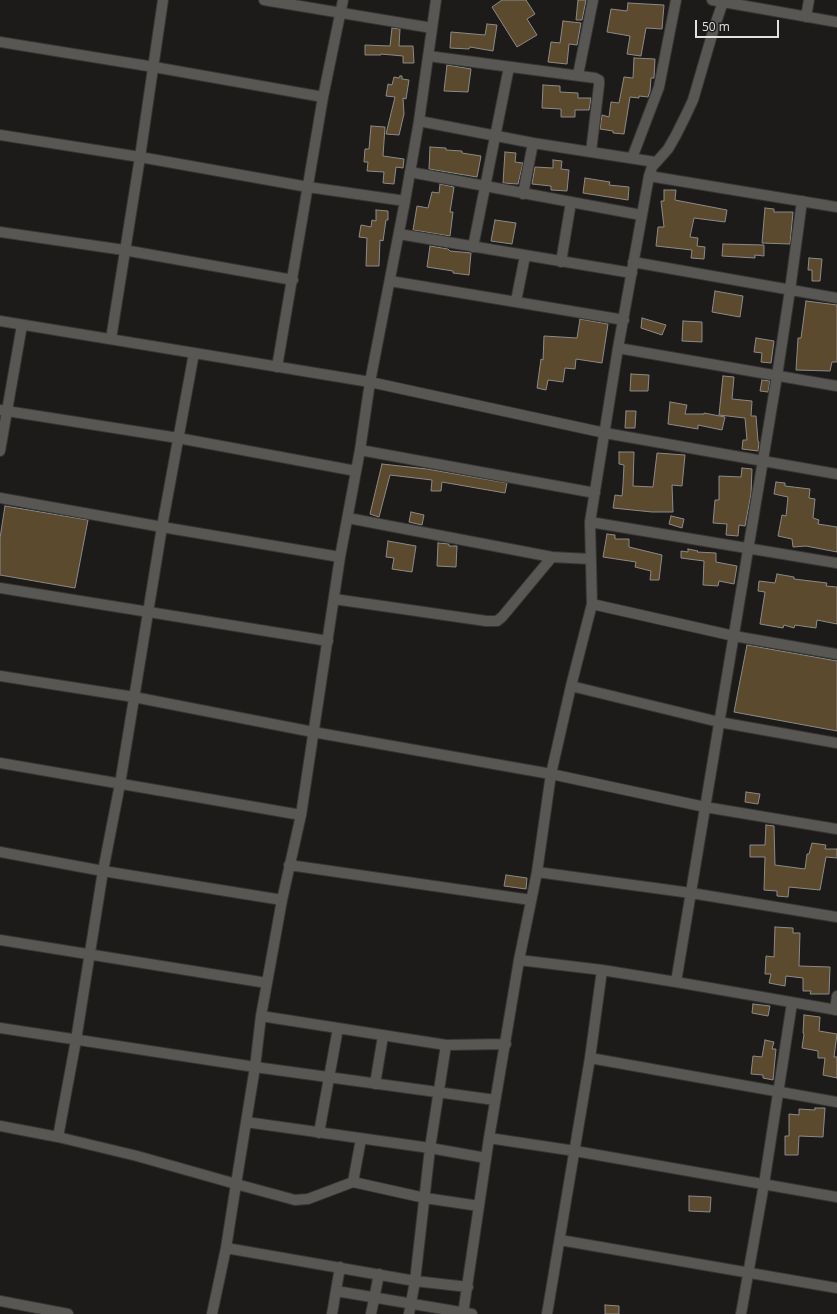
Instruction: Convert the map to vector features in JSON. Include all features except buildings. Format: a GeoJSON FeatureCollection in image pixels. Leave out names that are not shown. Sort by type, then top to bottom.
{"type":"FeatureCollection","features":[{"type":"Feature","properties":{"kind":"street"},"geometry":{"type":"LineString","coordinates":[[110,339],[140,157],[163,0]]}},
{"type":"Feature","properties":{"kind":"street"},"geometry":{"type":"LineString","coordinates":[[264,0],[432,28]]}},
{"type":"Feature","properties":{"kind":"street"},"geometry":{"type":"LineString","coordinates":[[277,367],[323,97],[343,0]]}},
{"type":"Feature","properties":{"kind":"street"},"geometry":{"type":"LineString","coordinates":[[212,1314],[226,1248],[255,1067],[261,1016],[282,900],[301,815],[340,556],[360,450],[370,382],[419,121],[436,0]]}},
{"type":"Feature","properties":{"kind":"street"},"geometry":{"type":"LineString","coordinates":[[578,75],[593,0]]}},
{"type":"Feature","properties":{"kind":"street"},"geometry":{"type":"LineString","coordinates":[[632,158],[659,87],[676,0]]}},
{"type":"Feature","properties":{"kind":"street"},"geometry":{"type":"LineString","coordinates":[[712,0],[837,22]]}},
{"type":"Feature","properties":{"kind":"street"},"geometry":{"type":"LineString","coordinates":[[806,17],[809,0]]}},
{"type":"Feature","properties":{"kind":"street"},"geometry":{"type":"LineString","coordinates":[[336,1291],[375,1298],[410,1309],[466,1314],[468,1287],[489,1138],[506,1044],[518,960],[537,872],[551,774],[592,604],[590,522],[641,214],[649,176],[655,162],[668,149],[693,100],[723,2]]}},
{"type":"Feature","properties":{"kind":"street"},"geometry":{"type":"LineString","coordinates":[[0,42],[154,67],[323,97]]}},
{"type":"Feature","properties":{"kind":"street"},"geometry":{"type":"LineString","coordinates":[[428,56],[578,75],[599,80],[591,152]]}},
{"type":"Feature","properties":{"kind":"street"},"geometry":{"type":"LineString","coordinates":[[473,247],[509,67]]}},
{"type":"Feature","properties":{"kind":"street"},"geometry":{"type":"LineString","coordinates":[[419,121],[533,143],[655,162]]}},
{"type":"Feature","properties":{"kind":"street"},"geometry":{"type":"LineString","coordinates":[[0,136],[140,157],[308,187],[405,201]]}},
{"type":"Feature","properties":{"kind":"street"},"geometry":{"type":"LineString","coordinates":[[523,194],[533,143]]}},
{"type":"Feature","properties":{"kind":"street"},"geometry":{"type":"LineString","coordinates":[[410,172],[523,194],[641,214]]}},
{"type":"Feature","properties":{"kind":"street"},"geometry":{"type":"LineString","coordinates":[[649,176],[837,207]]}},
{"type":"Feature","properties":{"kind":"street"},"geometry":{"type":"LineString","coordinates":[[676,982],[777,376],[802,201]]}},
{"type":"Feature","properties":{"kind":"street"},"geometry":{"type":"LineString","coordinates":[[561,262],[571,202]]}},
{"type":"Feature","properties":{"kind":"street"},"geometry":{"type":"LineString","coordinates":[[0,232],[124,250],[293,280]]}},
{"type":"Feature","properties":{"kind":"street"},"geometry":{"type":"LineString","coordinates":[[399,234],[632,273]]}},
{"type":"Feature","properties":{"kind":"street"},"geometry":{"type":"LineString","coordinates":[[516,302],[525,256]]}},
{"type":"Feature","properties":{"kind":"street"},"geometry":{"type":"LineString","coordinates":[[633,262],[837,298]]}},
{"type":"Feature","properties":{"kind":"street"},"geometry":{"type":"LineString","coordinates":[[390,281],[624,320]]}},
{"type":"Feature","properties":{"kind":"street"},"geometry":{"type":"LineString","coordinates":[[0,321],[370,382],[605,432],[837,474]]}},
{"type":"Feature","properties":{"kind":"street"},"geometry":{"type":"LineString","coordinates":[[0,451],[3,410],[22,325]]}},
{"type":"Feature","properties":{"kind":"street"},"geometry":{"type":"LineString","coordinates":[[618,348],[837,386]]}},
{"type":"Feature","properties":{"kind":"street"},"geometry":{"type":"LineString","coordinates":[[58,1137],[76,1040],[103,871],[120,784],[162,527],[194,353]]}},
{"type":"Feature","properties":{"kind":"street"},"geometry":{"type":"LineString","coordinates":[[3,410],[178,438],[356,471]]}},
{"type":"Feature","properties":{"kind":"street"},"geometry":{"type":"LineString","coordinates":[[360,450],[595,493]]}},
{"type":"Feature","properties":{"kind":"street"},"geometry":{"type":"LineString","coordinates":[[0,498],[162,527],[340,556]]}},
{"type":"Feature","properties":{"kind":"street"},"geometry":{"type":"LineString","coordinates":[[348,518],[552,556],[590,559]]}},
{"type":"Feature","properties":{"kind":"street"},"geometry":{"type":"LineString","coordinates":[[590,522],[837,563]]}},
{"type":"Feature","properties":{"kind":"street"},"geometry":{"type":"LineString","coordinates":[[334,599],[486,621],[497,621],[502,617],[552,556]]}},
{"type":"Feature","properties":{"kind":"street"},"geometry":{"type":"LineString","coordinates":[[0,588],[328,641]]}},
{"type":"Feature","properties":{"kind":"street"},"geometry":{"type":"LineString","coordinates":[[592,604],[734,636],[837,654]]}},
{"type":"Feature","properties":{"kind":"street"},"geometry":{"type":"LineString","coordinates":[[0,676],[134,697],[313,732],[551,774],[705,807],[837,829]]}},
{"type":"Feature","properties":{"kind":"street"},"geometry":{"type":"LineString","coordinates":[[571,686],[719,722],[837,742]]}},
{"type":"Feature","properties":{"kind":"street"},"geometry":{"type":"LineString","coordinates":[[0,763],[301,815]]}},
{"type":"Feature","properties":{"kind":"street"},"geometry":{"type":"LineString","coordinates":[[0,852],[103,871],[282,900]]}},
{"type":"Feature","properties":{"kind":"street"},"geometry":{"type":"LineString","coordinates":[[289,865],[531,900]]}},
{"type":"Feature","properties":{"kind":"street"},"geometry":{"type":"LineString","coordinates":[[537,872],[691,893],[837,918]]}},
{"type":"Feature","properties":{"kind":"street"},"geometry":{"type":"LineString","coordinates":[[0,940],[267,983]]}},
{"type":"Feature","properties":{"kind":"street"},"geometry":{"type":"LineString","coordinates":[[518,960],[602,970],[836,1010],[837,996]]}},
{"type":"Feature","properties":{"kind":"street"},"geometry":{"type":"LineString","coordinates":[[548,1314],[590,1058],[602,970]]}},
{"type":"Feature","properties":{"kind":"street"},"geometry":{"type":"LineString","coordinates":[[741,1314],[764,1184],[792,1003]]}},
{"type":"Feature","properties":{"kind":"street"},"geometry":{"type":"LineString","coordinates":[[261,1016],[446,1045],[506,1044]]}},
{"type":"Feature","properties":{"kind":"street"},"geometry":{"type":"LineString","coordinates":[[0,1028],[329,1078],[496,1100]]}},
{"type":"Feature","properties":{"kind":"street"},"geometry":{"type":"LineString","coordinates":[[320,1133],[338,1028]]}},
{"type":"Feature","properties":{"kind":"street"},"geometry":{"type":"LineString","coordinates":[[375,1084],[383,1036]]}},
{"type":"Feature","properties":{"kind":"street"},"geometry":{"type":"LineString","coordinates":[[410,1309],[415,1281],[430,1148],[446,1045]]}},
{"type":"Feature","properties":{"kind":"street"},"geometry":{"type":"LineString","coordinates":[[590,1058],[837,1102]]}},
{"type":"Feature","properties":{"kind":"street"},"geometry":{"type":"LineString","coordinates":[[246,1122],[430,1148],[486,1158]]}},
{"type":"Feature","properties":{"kind":"street"},"geometry":{"type":"LineString","coordinates":[[0,1126],[58,1137],[137,1156],[295,1200],[308,1199],[353,1182],[425,1198],[479,1206]]}},
{"type":"Feature","properties":{"kind":"street"},"geometry":{"type":"LineString","coordinates":[[489,1138],[575,1151],[837,1197]]}},
{"type":"Feature","properties":{"kind":"street"},"geometry":{"type":"LineString","coordinates":[[353,1182],[361,1139]]}},
{"type":"Feature","properties":{"kind":"street"},"geometry":{"type":"LineString","coordinates":[[560,1240],[837,1288]]}},
{"type":"Feature","properties":{"kind":"street"},"geometry":{"type":"LineString","coordinates":[[226,1248],[415,1281],[468,1287]]}},
{"type":"Feature","properties":{"kind":"street"},"geometry":{"type":"LineString","coordinates":[[332,1314],[340,1268]]}},
{"type":"Feature","properties":{"kind":"street"},"geometry":{"type":"LineString","coordinates":[[371,1314],[379,1274]]}},
{"type":"Feature","properties":{"kind":"street"},"geometry":{"type":"LineString","coordinates":[[0,1300],[68,1314]]}}]}
